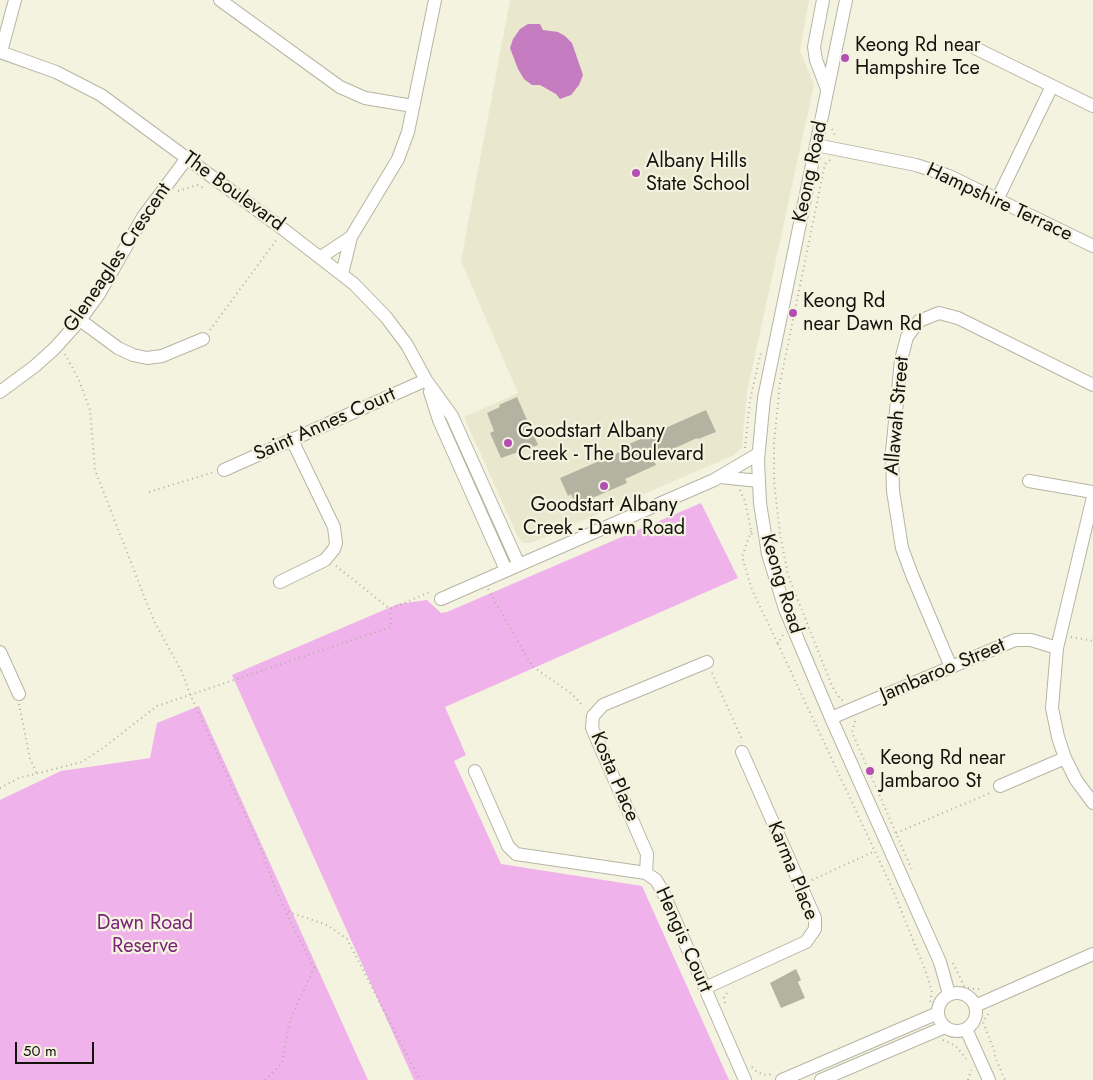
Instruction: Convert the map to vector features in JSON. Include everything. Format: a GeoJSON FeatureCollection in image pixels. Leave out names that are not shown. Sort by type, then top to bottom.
{"type":"FeatureCollection","features":[{"type":"Feature","properties":{"kind":"street"},"geometry":{"type":"LineString","coordinates":[[0,52],[15,0]]}},
{"type":"Feature","properties":{"kind":"street"},"geometry":{"type":"LineString","coordinates":[[220,0],[340,87],[365,98],[413,106]]}},
{"type":"Feature","properties":{"kind":"street"},"geometry":{"type":"LineString","coordinates":[[342,274],[351,237],[398,158],[408,132],[435,0]]}},
{"type":"Feature","properties":{"kind":"street"},"geometry":{"type":"LineString","coordinates":[[823,0],[814,47],[816,60],[828,90]]}},
{"type":"Feature","properties":{"kind":"street","name":"Keong Road"},"geometry":{"type":"LineString","coordinates":[[846,0],[764,398],[758,454],[760,503],[768,554],[786,609],[940,962],[949,994]]}},
{"type":"Feature","properties":{"kind":"street"},"geometry":{"type":"LineString","coordinates":[[974,48],[1093,106]]}},
{"type":"Feature","properties":{"kind":"street","name":"The Boulevard"},"geometry":{"type":"LineString","coordinates":[[0,52],[56,72],[101,95],[321,257],[342,274],[386,317],[407,345],[426,380],[452,416],[519,565]]}},
{"type":"Feature","properties":{"kind":"street"},"geometry":{"type":"LineString","coordinates":[[998,200],[1052,86]]}},
{"type":"Feature","properties":{"kind":"street","name":"Hampshire Terrace"},"geometry":{"type":"LineString","coordinates":[[816,145],[916,165],[949,176],[1093,246]]}},
{"type":"Feature","properties":{"kind":"street","name":"Gleneagles Crescent"},"geometry":{"type":"LineString","coordinates":[[0,392],[35,366],[59,344],[80,320],[99,294],[143,217],[187,158]]}},
{"type":"Feature","properties":{"kind":"street"},"geometry":{"type":"LineString","coordinates":[[321,257],[351,237]]}},
{"type":"Feature","properties":{"kind":"street","name":"Allawah Street"},"geometry":{"type":"LineString","coordinates":[[951,667],[902,548],[893,491],[892,452],[900,360],[907,337],[919,321],[939,313],[958,318],[1093,385]]}},
{"type":"Feature","properties":{"kind":"street"},"geometry":{"type":"LineString","coordinates":[[80,320],[118,348],[133,355],[147,358],[162,356],[203,339]]}},
{"type":"Feature","properties":{"kind":"street","name":"The Boulevard"},"geometry":{"type":"LineString","coordinates":[[426,380],[439,420],[506,570]]}},
{"type":"Feature","properties":{"kind":"street","name":"Saint Annes Court"},"geometry":{"type":"LineString","coordinates":[[224,470],[426,380]]}},
{"type":"Feature","properties":{"kind":"street"},"geometry":{"type":"LineString","coordinates":[[280,582],[325,560],[334,549],[336,536],[334,526],[292,440]]}},
{"type":"Feature","properties":{"kind":"street"},"geometry":{"type":"LineString","coordinates":[[439,594],[483,580],[720,477],[758,454]]}},
{"type":"Feature","properties":{"kind":"street"},"geometry":{"type":"LineString","coordinates":[[720,477],[759,481]]}},
{"type":"Feature","properties":{"kind":"street"},"geometry":{"type":"LineString","coordinates":[[1029,481],[1093,492]]}},
{"type":"Feature","properties":{"kind":"street"},"geometry":{"type":"LineString","coordinates":[[1093,497],[1062,635],[1057,648],[1052,708],[1065,758],[1076,780],[1093,803]]}},
{"type":"Feature","properties":{"kind":"street","name":"Jambaroo Street"},"geometry":{"type":"LineString","coordinates":[[832,718],[1015,640],[1030,640],[1057,648]]}},
{"type":"Feature","properties":{"kind":"street"},"geometry":{"type":"LineString","coordinates":[[0,652],[19,694]]}},
{"type":"Feature","properties":{"kind":"street","name":"Kosta Place"},"geometry":{"type":"LineString","coordinates":[[646,873],[647,854],[592,728],[593,716],[603,705],[707,662]]}},
{"type":"Feature","properties":{"kind":"street","name":"Karma Place"},"geometry":{"type":"LineString","coordinates":[[705,988],[806,942],[815,929],[815,918],[742,752]]}},
{"type":"Feature","properties":{"kind":"street"},"geometry":{"type":"LineString","coordinates":[[1000,786],[1065,758]]}},
{"type":"Feature","properties":{"kind":"street","name":"Hengis Court"},"geometry":{"type":"LineString","coordinates":[[475,771],[508,846],[516,854],[646,873],[656,880],[744,1080]]}},
{"type":"Feature","properties":{"kind":"street"},"geometry":{"type":"LineString","coordinates":[[975,1006],[1093,954]]}},
{"type":"Feature","properties":{"kind":"street"},"geometry":{"type":"LineString","coordinates":[[962,993],[968,996],[975,1006],[974,1022],[966,1029],[955,1031],[941,1023],[938,1013],[940,1002],[949,994],[962,993]]}},
{"type":"Feature","properties":{"kind":"street"},"geometry":{"type":"LineString","coordinates":[[779,1077],[938,1013]]}},
{"type":"Feature","properties":{"kind":"street"},"geometry":{"type":"LineString","coordinates":[[821,1080],[945,1027]]}},
{"type":"Feature","properties":{"kind":"street"},"geometry":{"type":"LineString","coordinates":[[966,1029],[989,1080]]}},
{"type":"Feature","properties":{"kind":"path"},"geometry":{"type":"LineString","coordinates":[[831,159],[825,164],[780,383],[774,443],[774,481],[780,534],[788,575],[832,686],[840,699],[847,701]]}},
{"type":"Feature","properties":{"kind":"path"},"geometry":{"type":"LineString","coordinates":[[203,339],[283,229]]}},
{"type":"Feature","properties":{"kind":"path"},"geometry":{"type":"LineString","coordinates":[[59,344],[79,380],[90,410],[95,470],[144,596],[182,672],[190,694],[262,852],[277,893],[314,968],[290,1020],[282,1063],[265,1080]]}},
{"type":"Feature","properties":{"kind":"path"},"geometry":{"type":"LineString","coordinates":[[742,452],[746,446],[750,400],[762,346]]}},
{"type":"Feature","properties":{"kind":"path"},"geometry":{"type":"LineString","coordinates":[[149,492],[210,472],[224,470]]}},
{"type":"Feature","properties":{"kind":"path"},"geometry":{"type":"LineString","coordinates":[[751,531],[742,557],[752,590],[778,644]]}},
{"type":"Feature","properties":{"kind":"path"},"geometry":{"type":"LineString","coordinates":[[0,788],[19,778],[82,762],[157,706],[391,626],[390,609],[333,564],[325,560]]}},
{"type":"Feature","properties":{"kind":"path"},"geometry":{"type":"LineString","coordinates":[[483,580],[532,666],[572,694],[593,716]]}},
{"type":"Feature","properties":{"kind":"path"},"geometry":{"type":"LineString","coordinates":[[390,609],[439,594]]}},
{"type":"Feature","properties":{"kind":"path"},"geometry":{"type":"LineString","coordinates":[[1062,635],[1093,641]]}},
{"type":"Feature","properties":{"kind":"path"},"geometry":{"type":"LineString","coordinates":[[707,662],[741,737],[742,752]]}},
{"type":"Feature","properties":{"kind":"path"},"geometry":{"type":"LineString","coordinates":[[19,694],[30,758],[38,774]]}},
{"type":"Feature","properties":{"kind":"path"},"geometry":{"type":"LineString","coordinates":[[855,721],[852,732],[916,877]]}},
{"type":"Feature","properties":{"kind":"path"},"geometry":{"type":"LineString","coordinates":[[896,832],[989,794],[1000,786]]}},
{"type":"Feature","properties":{"kind":"path"},"geometry":{"type":"LineString","coordinates":[[801,885],[875,851]]}},
{"type":"Feature","properties":{"kind":"path"},"geometry":{"type":"LineString","coordinates":[[286,911],[327,925],[347,939],[420,1080]]}},
{"type":"Feature","properties":{"kind":"path"},"geometry":{"type":"LineString","coordinates":[[951,959],[964,986],[978,990],[988,987]]}},
{"type":"Feature","properties":{"kind":"path"},"geometry":{"type":"LineString","coordinates":[[725,1004],[724,998],[728,990],[735,985],[730,976]]}},
{"type":"Feature","properties":{"kind":"path"},"geometry":{"type":"LineString","coordinates":[[988,1014],[983,1022],[1005,1080]]}},
{"type":"Feature","properties":{"kind":"path"},"geometry":{"type":"LineString","coordinates":[[936,1041],[945,1040],[956,1046],[967,1059],[971,1069],[968,1080]]}},
{"type":"Feature","properties":{"kind":"path"},"geometry":{"type":"LineString","coordinates":[[751,1066],[758,1072],[779,1077]]}},
{"type":"Feature","properties":{"kind":"shaded area","name":"Albany Hills State School"},"geometry":{"type":"Polygon","coordinates":[[[510,0],[809,0],[800,51],[814,85],[747,392],[742,447],[734,455],[531,543],[523,543],[518,537],[464,417],[518,393],[461,261],[510,0]]]}},
{"type":"Feature","properties":{"kind":"shaded area"},"geometry":{"type":"Polygon","coordinates":[[[528,24],[540,24],[543,30],[558,32],[572,43],[583,75],[579,85],[571,95],[560,99],[556,94],[540,85],[532,85],[524,79],[510,48],[513,39],[520,29],[528,24]]]}},
{"type":"Feature","properties":{"kind":"green space"},"geometry":{"type":"Polygon","coordinates":[[[701,503],[738,578],[445,707],[466,755],[454,761],[501,864],[642,886],[729,1080],[414,1080],[232,675],[398,604],[427,600],[441,613],[447,612],[701,503]]]}},
{"type":"Feature","properties":{"kind":"green space","name":"Dawn Road Reserve"},"geometry":{"type":"Polygon","coordinates":[[[199,706],[368,1080],[0,1080],[0,800],[61,771],[150,758],[157,723],[199,706]]]}},
{"type":"Feature","properties":{"kind":"building"},"geometry":{"type":"Polygon","coordinates":[[[517,397],[538,445],[501,458],[490,433],[494,431],[487,413],[517,397]]]}},
{"type":"Feature","properties":{"kind":"building"},"geometry":{"type":"Polygon","coordinates":[[[706,410],[716,432],[697,438],[653,458],[656,465],[625,479],[627,483],[576,505],[571,494],[568,496],[560,478],[629,448],[627,445],[706,410]]]}},
{"type":"Feature","properties":{"kind":"building"},"geometry":{"type":"Polygon","coordinates":[[[796,969],[801,980],[798,982],[805,998],[781,1008],[770,983],[796,969]]]}},
{"type":"Feature","properties":{"kind":"place","name":"Keong Rd near Hampshire Tce"},"geometry":{"type":"Point","coordinates":[845,58]}},
{"type":"Feature","properties":{"kind":"place","name":"Albany Hills State School"},"geometry":{"type":"Point","coordinates":[636,173]}},
{"type":"Feature","properties":{"kind":"place","name":"Keong Rd near Dawn Rd"},"geometry":{"type":"Point","coordinates":[793,313]}},
{"type":"Feature","properties":{"kind":"place","name":"Goodstart Albany Creek - The Boulevard"},"geometry":{"type":"Point","coordinates":[508,443]}},
{"type":"Feature","properties":{"kind":"place","name":"Goodstart Albany Creek - Dawn Road"},"geometry":{"type":"Point","coordinates":[604,486]}},
{"type":"Feature","properties":{"kind":"place","name":"Keong Rd near Jambaroo St"},"geometry":{"type":"Point","coordinates":[870,771]}}]}
